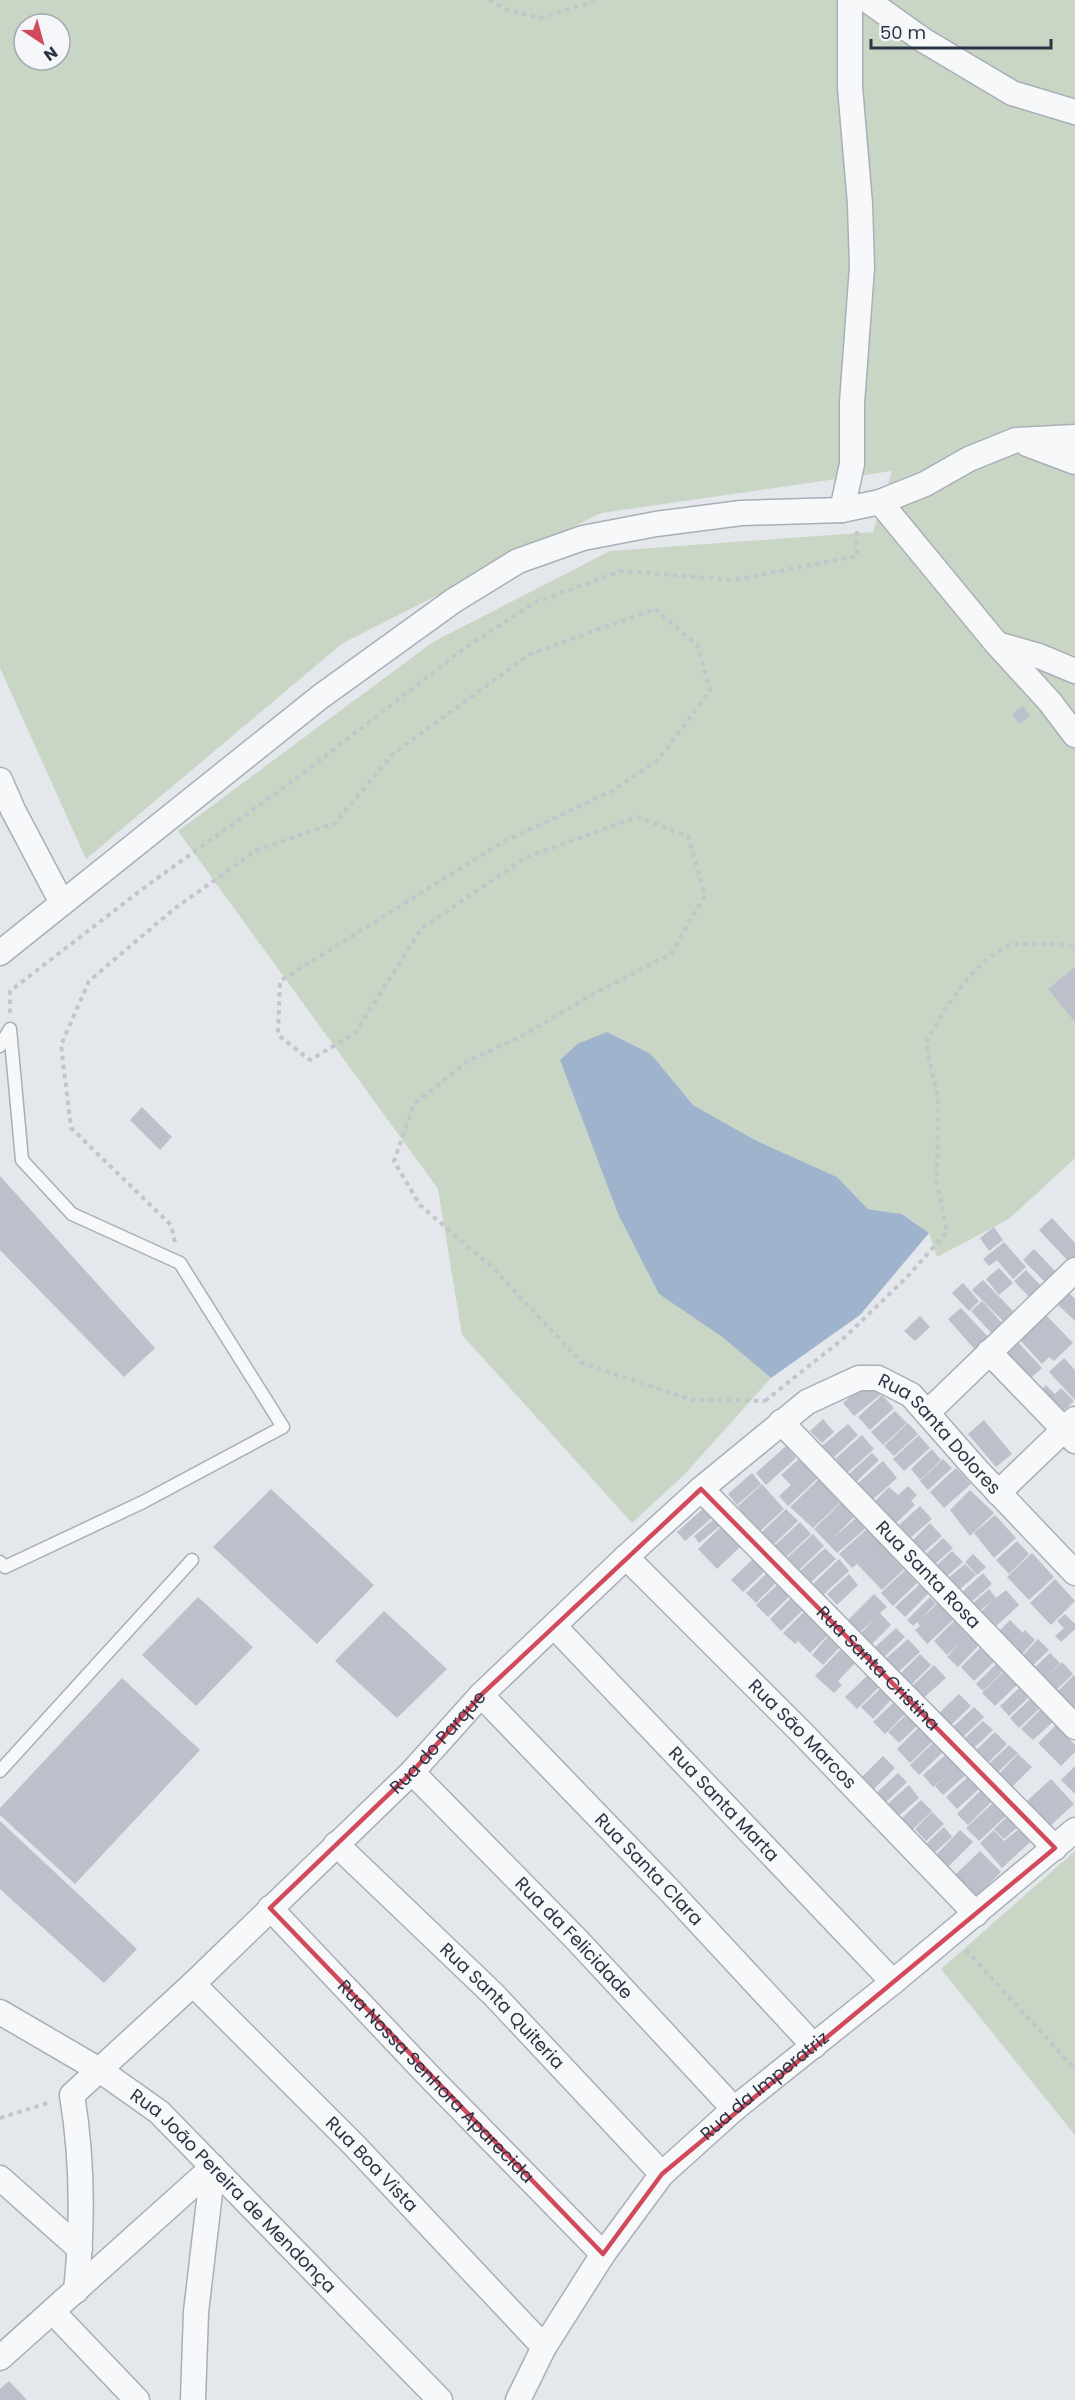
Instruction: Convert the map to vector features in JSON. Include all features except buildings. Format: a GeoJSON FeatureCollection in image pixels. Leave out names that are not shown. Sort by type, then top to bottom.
{"type":"FeatureCollection","features":[{"type":"Feature","properties":{"kind":"street"},"geometry":{"type":"LineString","coordinates":[[849,508],[852,403],[862,267],[860,204],[850,87],[850,0]]}},
{"type":"Feature","properties":{"kind":"street"},"geometry":{"type":"LineString","coordinates":[[867,0],[923,40],[1012,93],[1075,112]]}},
{"type":"Feature","properties":{"kind":"street"},"geometry":{"type":"LineString","coordinates":[[0,953],[320,697],[453,601],[518,561],[583,538],[656,525],[741,513],[849,508],[880,502],[925,484],[969,459],[1016,440],[1075,437]]}},
{"type":"Feature","properties":{"kind":"street"},"geometry":{"type":"LineString","coordinates":[[1016,440],[1075,462]]}},
{"type":"Feature","properties":{"kind":"street"},"geometry":{"type":"LineString","coordinates":[[880,502],[997,644],[1050,702],[1075,735]]}},
{"type":"Feature","properties":{"kind":"street"},"geometry":{"type":"LineString","coordinates":[[997,644],[1039,656],[1075,671]]}},
{"type":"Feature","properties":{"kind":"street"},"geometry":{"type":"LineString","coordinates":[[0,780],[62,903]]}},
{"type":"Feature","properties":{"kind":"street"},"geometry":{"type":"LineString","coordinates":[[927,1413],[1075,1270]]}},
{"type":"Feature","properties":{"kind":"street"},"geometry":{"type":"LineString","coordinates":[[989,1352],[1072,1430],[998,1493]]}},
{"type":"Feature","properties":{"kind":"street","name":"Rua Santa Dolores"},"geometry":{"type":"LineString","coordinates":[[781,1422],[807,1402],[859,1378],[878,1378],[894,1385],[911,1395],[998,1493],[1075,1573]]}},
{"type":"Feature","properties":{"kind":"street","name":"Rua do Parque"},"geometry":{"type":"LineString","coordinates":[[101,2070],[194,1984],[412,1772],[481,1695],[626,1557],[781,1422]]}},
{"type":"Feature","properties":{"kind":"street","name":"Rua Santa Rosa"},"geometry":{"type":"LineString","coordinates":[[781,1422],[1075,1727]]}},
{"type":"Feature","properties":{"kind":"street","name":"Rua Santa Cristina"},"geometry":{"type":"LineString","coordinates":[[701,1490],[1055,1848]]}},
{"type":"Feature","properties":{"kind":"street","name":"Rua São Marcos"},"geometry":{"type":"LineString","coordinates":[[626,1557],[813,1744],[976,1914]]}},
{"type":"Feature","properties":{"kind":"street","name":"Rua Santa Marta"},"geometry":{"type":"LineString","coordinates":[[554,1626],[893,1982]]}},
{"type":"Feature","properties":{"kind":"street","name":"Rua Santa Clara"},"geometry":{"type":"LineString","coordinates":[[481,1695],[671,1892],[814,2046]]}},
{"type":"Feature","properties":{"kind":"street","name":"Rua da Felicidade"},"geometry":{"type":"LineString","coordinates":[[412,1772],[577,1940],[734,2109]]}},
{"type":"Feature","properties":{"kind":"street","name":"Rua da Imperatriz"},"geometry":{"type":"LineString","coordinates":[[518,2400],[544,2347],[603,2254],[662,2174],[734,2109],[952,1934],[1075,1830]]}},
{"type":"Feature","properties":{"kind":"street","name":"Rua Santa Quiteria"},"geometry":{"type":"LineString","coordinates":[[336,1844],[493,1994],[662,2174]]}},
{"type":"Feature","properties":{"kind":"street","name":"Rua Nossa Senhora Aparecida"},"geometry":{"type":"LineString","coordinates":[[270,1908],[427,2074],[603,2254]]}},
{"type":"Feature","properties":{"kind":"street","name":"Rua Boa Vista"},"geometry":{"type":"LineString","coordinates":[[194,1984],[354,2145],[544,2347]]}},
{"type":"Feature","properties":{"kind":"street","name":"Rua João Pereira de Mendonça"},"geometry":{"type":"LineString","coordinates":[[0,2012],[101,2070],[159,2112],[440,2400]]}},
{"type":"Feature","properties":{"kind":"street"},"geometry":{"type":"LineString","coordinates":[[76,2291],[81,2249],[81,2173],[72,2095],[101,2070]]}},
{"type":"Feature","properties":{"kind":"street"},"geometry":{"type":"LineString","coordinates":[[0,2358],[213,2167]]}},
{"type":"Feature","properties":{"kind":"street"},"geometry":{"type":"LineString","coordinates":[[193,2400],[196,2312],[213,2167]]}},
{"type":"Feature","properties":{"kind":"street"},"geometry":{"type":"LineString","coordinates":[[0,2178],[81,2249]]}},
{"type":"Feature","properties":{"kind":"street"},"geometry":{"type":"LineString","coordinates":[[53,2312],[137,2400]]}},
{"type":"Feature","properties":{"kind":"lane"},"geometry":{"type":"LineString","coordinates":[[0,1046],[10,1029]]}},
{"type":"Feature","properties":{"kind":"lane"},"geometry":{"type":"LineString","coordinates":[[0,1562],[5,1567],[133,1507],[283,1427],[180,1263],[72,1214],[22,1160],[10,1029]]}},
{"type":"Feature","properties":{"kind":"lane"},"geometry":{"type":"LineString","coordinates":[[0,1772],[192,1560]]}},
{"type":"Feature","properties":{"kind":"path"},"geometry":{"type":"LineString","coordinates":[[489,0],[507,10],[540,18],[598,0]]}},
{"type":"Feature","properties":{"kind":"path"},"geometry":{"type":"LineString","coordinates":[[10,1029],[10,991],[145,887],[297,778],[462,650],[534,603],[621,571],[734,580],[857,556],[849,508]]}},
{"type":"Feature","properties":{"kind":"path"},"geometry":{"type":"LineString","coordinates":[[180,1263],[171,1226],[71,1128],[61,1045],[89,981],[174,909],[257,850],[335,824],[393,753],[530,654],[655,609],[698,646],[710,691],[658,760],[612,791],[501,843],[280,981],[278,1035],[310,1060],[355,1033],[422,928],[527,857],[637,817],[688,836],[705,894],[671,954],[588,997],[522,1036],[468,1061],[414,1104],[394,1161],[420,1205],[495,1270],[582,1363],[692,1400],[765,1401],[844,1338],[908,1276],[947,1232],[937,1184],[938,1099],[926,1043],[945,1008],[981,965],[1011,944],[1075,946]]}},
{"type":"Feature","properties":{"kind":"path"},"geometry":{"type":"LineString","coordinates":[[765,1401],[781,1422]]}},
{"type":"Feature","properties":{"kind":"path"},"geometry":{"type":"LineString","coordinates":[[952,1934],[1075,2069]]}},
{"type":"Feature","properties":{"kind":"path"},"geometry":{"type":"LineString","coordinates":[[0,2118],[72,2095]]}},
{"type":"Feature","properties":{"kind":"highlighted area"},"geometry":{"type":"Polygon","coordinates":[[[701,1489],[1055,1848],[662,2174],[603,2254],[270,1908],[412,1772],[481,1695],[701,1489]]]}},
{"type":"Feature","properties":{"kind":"green space"},"geometry":{"type":"Polygon","coordinates":[[[0,0],[1075,0],[1075,1158],[1009,1219],[937,1257],[929,1233],[903,1214],[868,1209],[837,1177],[755,1140],[693,1105],[651,1054],[577,1044],[560,1060],[618,1214],[721,1336],[771,1378],[685,1474],[632,1523],[462,1335],[438,1189],[178,831],[433,642],[610,551],[873,532],[892,471],[601,513],[343,643],[86,859],[0,668],[0,0]]]}},
{"type":"Feature","properties":{"kind":"green space"},"geometry":{"type":"Polygon","coordinates":[[[1075,1851],[1075,2135],[941,1969],[1075,1851]]]}},
{"type":"Feature","properties":{"kind":"water"},"geometry":{"type":"Polygon","coordinates":[[[607,1032],[651,1054],[693,1105],[755,1140],[837,1177],[868,1209],[902,1214],[929,1233],[860,1315],[771,1378],[721,1336],[659,1294],[618,1214],[560,1060],[577,1044],[607,1032]]]}}]}
